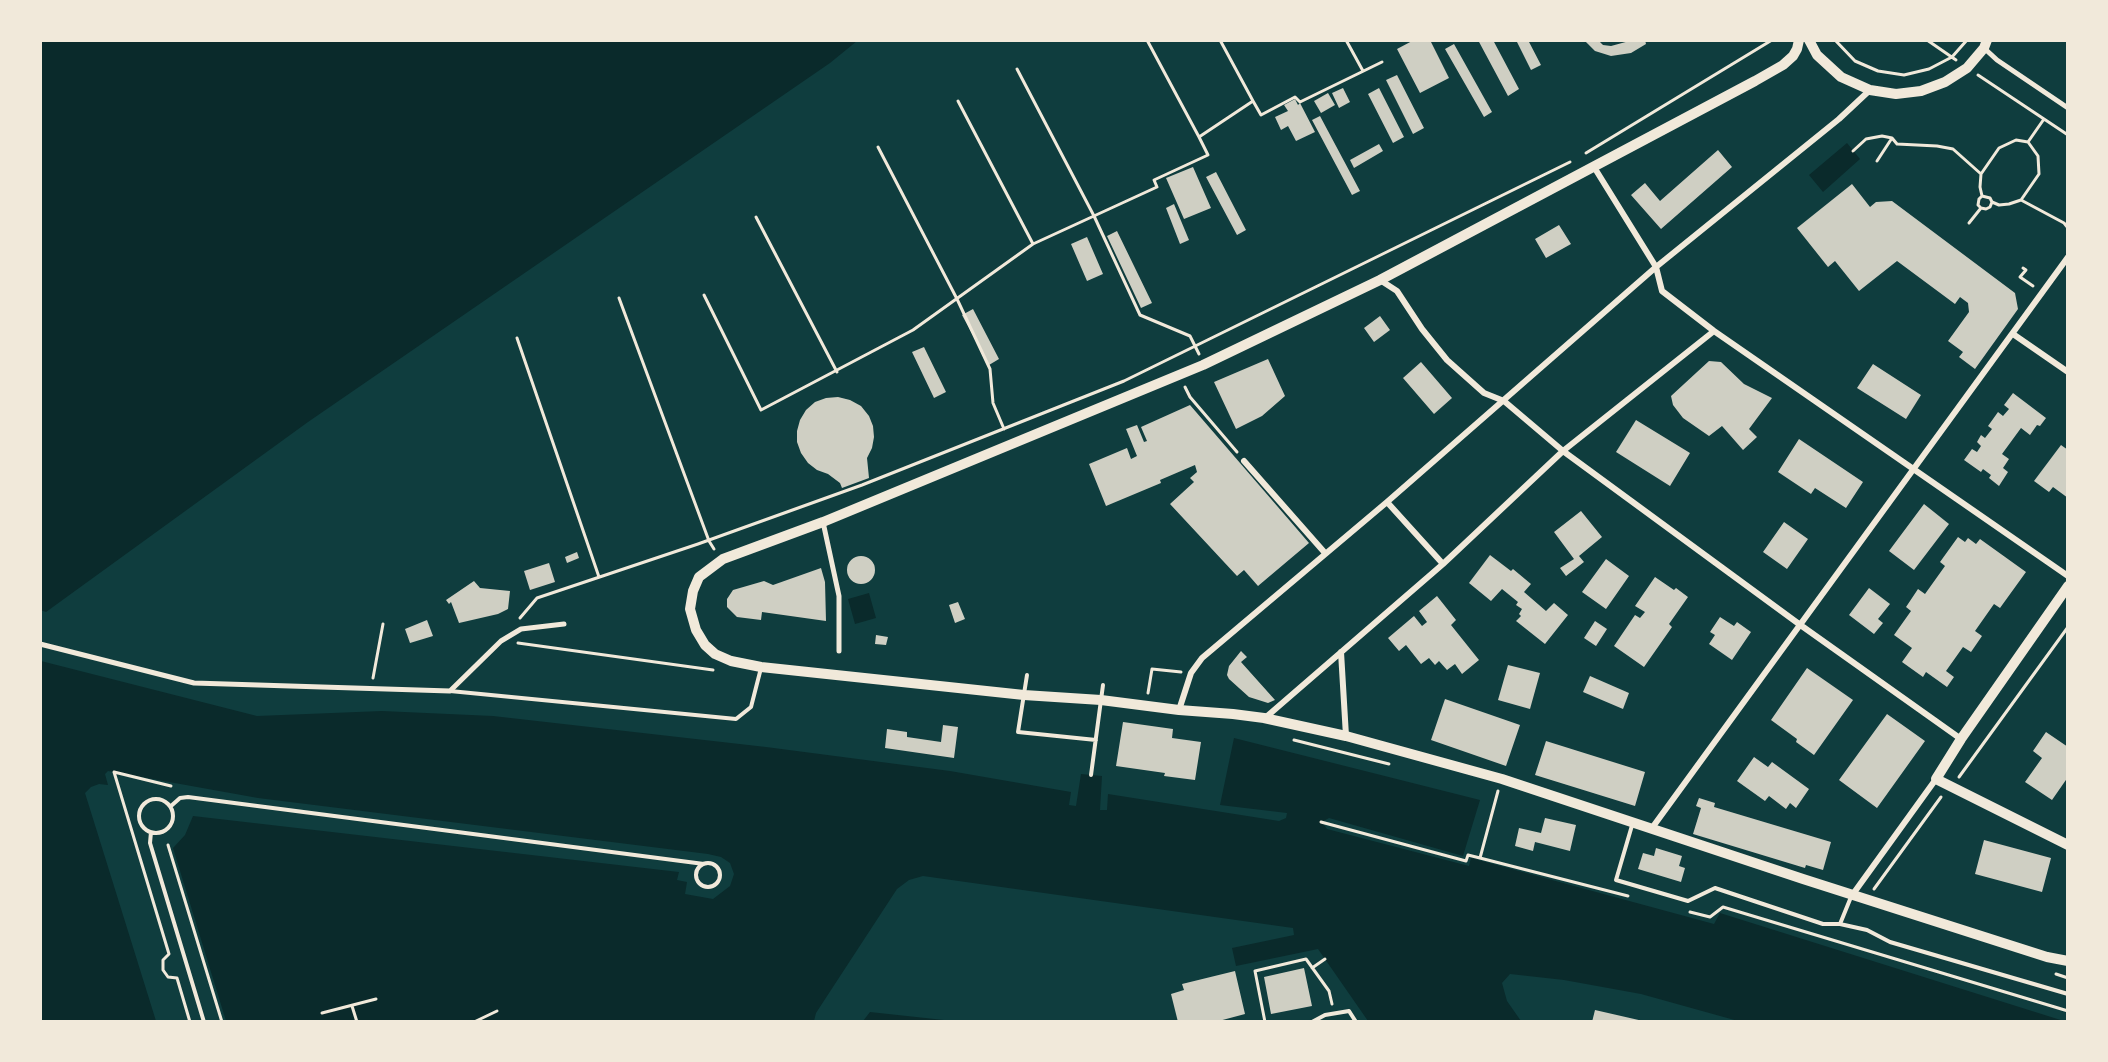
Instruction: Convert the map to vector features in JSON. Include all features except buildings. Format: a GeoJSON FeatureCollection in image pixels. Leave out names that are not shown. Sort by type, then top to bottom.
{"type":"FeatureCollection","features":[{"type":"Feature","properties":{"kind":"street"},"geometry":{"type":"LineString","coordinates":[[1799,40],[1793,56],[1783,65],[1380,280],[1180,375],[823,522],[731,555],[710,566],[699,577],[693,591],[690,609],[696,630],[705,645],[715,654],[731,661],[761,667],[1264,718],[1346,736],[1502,779],[1803,879],[2047,957],[2067,961]]}},
{"type":"Feature","properties":{"kind":"street"},"geometry":{"type":"LineString","coordinates":[[1809,40],[1817,55],[1840,77],[1870,90],[1896,94],[1921,91],[1945,82],[1967,68],[1986,44],[1997,60],[2067,108]]}},
{"type":"Feature","properties":{"kind":"street"},"geometry":{"type":"LineString","coordinates":[[1179,710],[1191,673],[1202,657],[1388,502],[1656,267],[1839,119],[1870,90]]}},
{"type":"Feature","properties":{"kind":"street"},"geometry":{"type":"LineString","coordinates":[[1594,166],[1656,267],[1662,291],[1714,332],[2067,576]]}},
{"type":"Feature","properties":{"kind":"street"},"geometry":{"type":"LineString","coordinates":[[1652,828],[2067,257]]}},
{"type":"Feature","properties":{"kind":"street"},"geometry":{"type":"LineString","coordinates":[[1380,280],[1397,291],[1422,329],[1447,360],[1484,393],[1504,401],[1563,451],[1799,624],[1961,739]]}},
{"type":"Feature","properties":{"kind":"street"},"geometry":{"type":"LineString","coordinates":[[1264,718],[1443,564],[1563,451],[1714,332]]}},
{"type":"Feature","properties":{"kind":"street"},"geometry":{"type":"LineString","coordinates":[[2013,334],[2067,372]]}},
{"type":"Feature","properties":{"kind":"street"},"geometry":{"type":"LineString","coordinates":[[1244,461],[1326,553]]}},
{"type":"Feature","properties":{"kind":"street"},"geometry":{"type":"LineString","coordinates":[[1388,502],[1443,564]]}},
{"type":"Feature","properties":{"kind":"street"},"geometry":{"type":"LineString","coordinates":[[823,522],[839,596],[839,651]]}},
{"type":"Feature","properties":{"kind":"street"},"geometry":{"type":"LineString","coordinates":[[1853,894],[1936,779],[2067,586]]}},
{"type":"Feature","properties":{"kind":"street"},"geometry":{"type":"LineString","coordinates":[[40,644],[194,683],[450,691],[501,641],[521,629],[564,624]]}},
{"type":"Feature","properties":{"kind":"street"},"geometry":{"type":"LineString","coordinates":[[1341,652],[1346,736]]}},
{"type":"Feature","properties":{"kind":"street"},"geometry":{"type":"LineString","coordinates":[[1936,779],[2067,845]]}},
{"type":"Feature","properties":{"kind":"lane"},"geometry":{"type":"LineString","coordinates":[[450,691],[736,719],[751,707],[761,667]]}},
{"type":"Feature","properties":{"kind":"lane"},"geometry":{"type":"LineString","coordinates":[[1027,675],[1018,732],[1096,740]]}},
{"type":"Feature","properties":{"kind":"lane"},"geometry":{"type":"LineString","coordinates":[[1091,775],[1103,686]]}},
{"type":"Feature","properties":{"kind":"lane"},"geometry":{"type":"LineString","coordinates":[[171,806],[180,798],[188,797],[712,864],[718,868],[719,879],[714,885],[706,886],[698,880],[698,869],[704,864]]}},
{"type":"Feature","properties":{"kind":"lane"},"geometry":{"type":"LineString","coordinates":[[157,798],[166,801],[171,806],[174,813],[173,821],[163,832],[151,832],[141,824],[139,814],[142,806],[149,800],[157,798]]}},
{"type":"Feature","properties":{"kind":"lane"},"geometry":{"type":"LineString","coordinates":[[1633,822],[1616,880],[1688,901],[1715,888],[1823,924],[1840,924],[1867,930],[1890,942],[2067,994]]}},
{"type":"Feature","properties":{"kind":"lane"},"geometry":{"type":"LineString","coordinates":[[151,832],[150,843],[204,1022]]}},
{"type":"Feature","properties":{"kind":"lane"},"geometry":{"type":"LineString","coordinates":[[1840,924],[1853,894]]}},
{"type":"Feature","properties":{"kind":"lane"},"geometry":{"type":"LineString","coordinates":[[1312,1022],[1325,1015],[1349,1011],[1356,1022]]}},
{"type":"Feature","properties":{"kind":"path"},"geometry":{"type":"LineString","coordinates":[[704,295],[761,410],[913,330],[1033,243],[1157,187],[1154,180],[1208,155],[1147,40]]}},
{"type":"Feature","properties":{"kind":"path"},"geometry":{"type":"LineString","coordinates":[[1220,40],[1262,115],[1295,97],[1300,102],[1382,62]]}},
{"type":"Feature","properties":{"kind":"path"},"geometry":{"type":"LineString","coordinates":[[1346,40],[1363,71]]}},
{"type":"Feature","properties":{"kind":"path"},"geometry":{"type":"LineString","coordinates":[[1834,40],[1855,61],[1878,71],[1904,75],[1929,69],[1952,57],[1967,40]]}},
{"type":"Feature","properties":{"kind":"path"},"geometry":{"type":"LineString","coordinates":[[1927,40],[2067,135]]}},
{"type":"Feature","properties":{"kind":"path"},"geometry":{"type":"LineString","coordinates":[[1581,156],[1772,41]]}},
{"type":"Feature","properties":{"kind":"path"},"geometry":{"type":"LineString","coordinates":[[1017,69],[1094,216],[1140,315],[1190,336],[1195,346]]}},
{"type":"Feature","properties":{"kind":"path"},"geometry":{"type":"LineString","coordinates":[[958,101],[1033,243]]}},
{"type":"Feature","properties":{"kind":"path"},"geometry":{"type":"LineString","coordinates":[[1199,137],[1253,101]]}},
{"type":"Feature","properties":{"kind":"path"},"geometry":{"type":"LineString","coordinates":[[2028,142],[2044,119]]}},
{"type":"Feature","properties":{"kind":"path"},"geometry":{"type":"LineString","coordinates":[[1853,151],[1866,139],[1882,136],[1892,138],[1897,144],[1953,149],[1981,174]]}},
{"type":"Feature","properties":{"kind":"path"},"geometry":{"type":"LineString","coordinates":[[1877,160],[1892,138]]}},
{"type":"Feature","properties":{"kind":"path"},"geometry":{"type":"LineString","coordinates":[[2016,140],[2028,142],[2038,156],[2039,174],[2021,200],[1999,205],[1992,202],[1990,198],[1982,196],[1981,174],[1999,148],[2016,140]]}},
{"type":"Feature","properties":{"kind":"path"},"geometry":{"type":"LineString","coordinates":[[878,147],[957,299],[990,369],[993,403],[1010,445]]}},
{"type":"Feature","properties":{"kind":"path"},"geometry":{"type":"LineString","coordinates":[[501,641],[537,598],[709,541],[862,485],[1124,381],[1570,162]]}},
{"type":"Feature","properties":{"kind":"path"},"geometry":{"type":"LineString","coordinates":[[1981,208],[1978,205],[1978,199],[1982,196]]}},
{"type":"Feature","properties":{"kind":"path"},"geometry":{"type":"LineString","coordinates":[[2021,200],[2064,223],[2067,228]]}},
{"type":"Feature","properties":{"kind":"path"},"geometry":{"type":"LineString","coordinates":[[1981,208],[1990,207],[1992,202]]}},
{"type":"Feature","properties":{"kind":"path"},"geometry":{"type":"LineString","coordinates":[[1970,223],[1981,208]]}},
{"type":"Feature","properties":{"kind":"path"},"geometry":{"type":"LineString","coordinates":[[756,217],[837,372]]}},
{"type":"Feature","properties":{"kind":"path"},"geometry":{"type":"LineString","coordinates":[[2023,268],[2026,270],[2020,277],[2042,292]]}},
{"type":"Feature","properties":{"kind":"path"},"geometry":{"type":"LineString","coordinates":[[619,298],[709,541]]}},
{"type":"Feature","properties":{"kind":"path"},"geometry":{"type":"LineString","coordinates":[[517,338],[599,577]]}},
{"type":"Feature","properties":{"kind":"path"},"geometry":{"type":"LineString","coordinates":[[1180,375],[1190,397],[1244,461]]}},
{"type":"Feature","properties":{"kind":"path"},"geometry":{"type":"LineString","coordinates":[[371,688],[383,624]]}},
{"type":"Feature","properties":{"kind":"path"},"geometry":{"type":"LineString","coordinates":[[1959,777],[2067,627]]}},
{"type":"Feature","properties":{"kind":"path"},"geometry":{"type":"LineString","coordinates":[[501,641],[721,671]]}},
{"type":"Feature","properties":{"kind":"path"},"geometry":{"type":"LineString","coordinates":[[1152,669],[1191,673]]}},
{"type":"Feature","properties":{"kind":"path"},"geometry":{"type":"LineString","coordinates":[[1286,738],[1398,766]]}},
{"type":"Feature","properties":{"kind":"path"},"geometry":{"type":"LineString","coordinates":[[1480,858],[1502,779]]}},
{"type":"Feature","properties":{"kind":"path"},"geometry":{"type":"LineString","coordinates":[[1872,892],[1942,795]]}},
{"type":"Feature","properties":{"kind":"path"},"geometry":{"type":"LineString","coordinates":[[1321,822],[1452,860],[1466,861],[1468,855],[1629,896]]}},
{"type":"Feature","properties":{"kind":"path"},"geometry":{"type":"LineString","coordinates":[[168,845],[222,1022]]}},
{"type":"Feature","properties":{"kind":"path"},"geometry":{"type":"LineString","coordinates":[[1687,911],[1710,917],[1723,907],[2067,1011]]}},
{"type":"Feature","properties":{"kind":"path"},"geometry":{"type":"LineString","coordinates":[[1265,1022],[1255,970],[1306,959],[1329,991],[1334,1013]]}},
{"type":"Feature","properties":{"kind":"path"},"geometry":{"type":"LineString","coordinates":[[1312,968],[1326,959]]}},
{"type":"Feature","properties":{"kind":"path"},"geometry":{"type":"LineString","coordinates":[[322,1013],[376,999]]}},
{"type":"Feature","properties":{"kind":"path"},"geometry":{"type":"LineString","coordinates":[[352,1006],[357,1022]]}},
{"type":"Feature","properties":{"kind":"path"},"geometry":{"type":"LineString","coordinates":[[474,1022],[497,1011]]}},
{"type":"Feature","properties":{"kind":"water"},"geometry":{"type":"Polygon","coordinates":[[[40,41],[857,41],[830,63],[308,422],[46,612],[40,610],[40,41]]]}},
{"type":"Feature","properties":{"kind":"water"},"geometry":{"type":"Polygon","coordinates":[[[1847,143],[1860,159],[1823,192],[1809,175],[1847,143]]]}},
{"type":"Feature","properties":{"kind":"water"},"geometry":{"type":"Polygon","coordinates":[[[869,593],[876,618],[855,624],[848,599],[869,593]]]}},
{"type":"Feature","properties":{"kind":"water"},"geometry":{"type":"Polygon","coordinates":[[[41,661],[257,716],[382,711],[493,716],[766,747],[950,771],[1071,792],[1069,805],[1076,806],[1081,774],[1102,776],[1100,810],[1107,810],[1108,794],[1279,821],[1286,818],[1287,813],[1220,805],[1234,738],[1480,800],[1463,856],[1329,818],[1322,822],[1327,829],[1469,866],[1471,858],[1714,924],[1720,913],[2067,1022],[1738,1021],[1641,994],[1564,980],[1510,974],[1502,983],[1507,1001],[1521,1021],[1368,1021],[1318,949],[1236,966],[1232,948],[1294,935],[1293,928],[923,876],[909,880],[897,889],[816,1013],[814,1021],[226,1021],[173,848],[185,835],[193,816],[679,872],[677,880],[687,882],[685,894],[713,899],[730,886],[734,874],[730,863],[721,857],[708,854],[258,798],[108,771],[105,774],[108,785],[99,784],[91,787],[85,793],[156,1021],[41,1022],[41,661]]]}},
{"type":"Feature","properties":{"kind":"water"},"geometry":{"type":"Polygon","coordinates":[[[870,1012],[953,1021],[863,1021],[870,1012]]]}}]}
